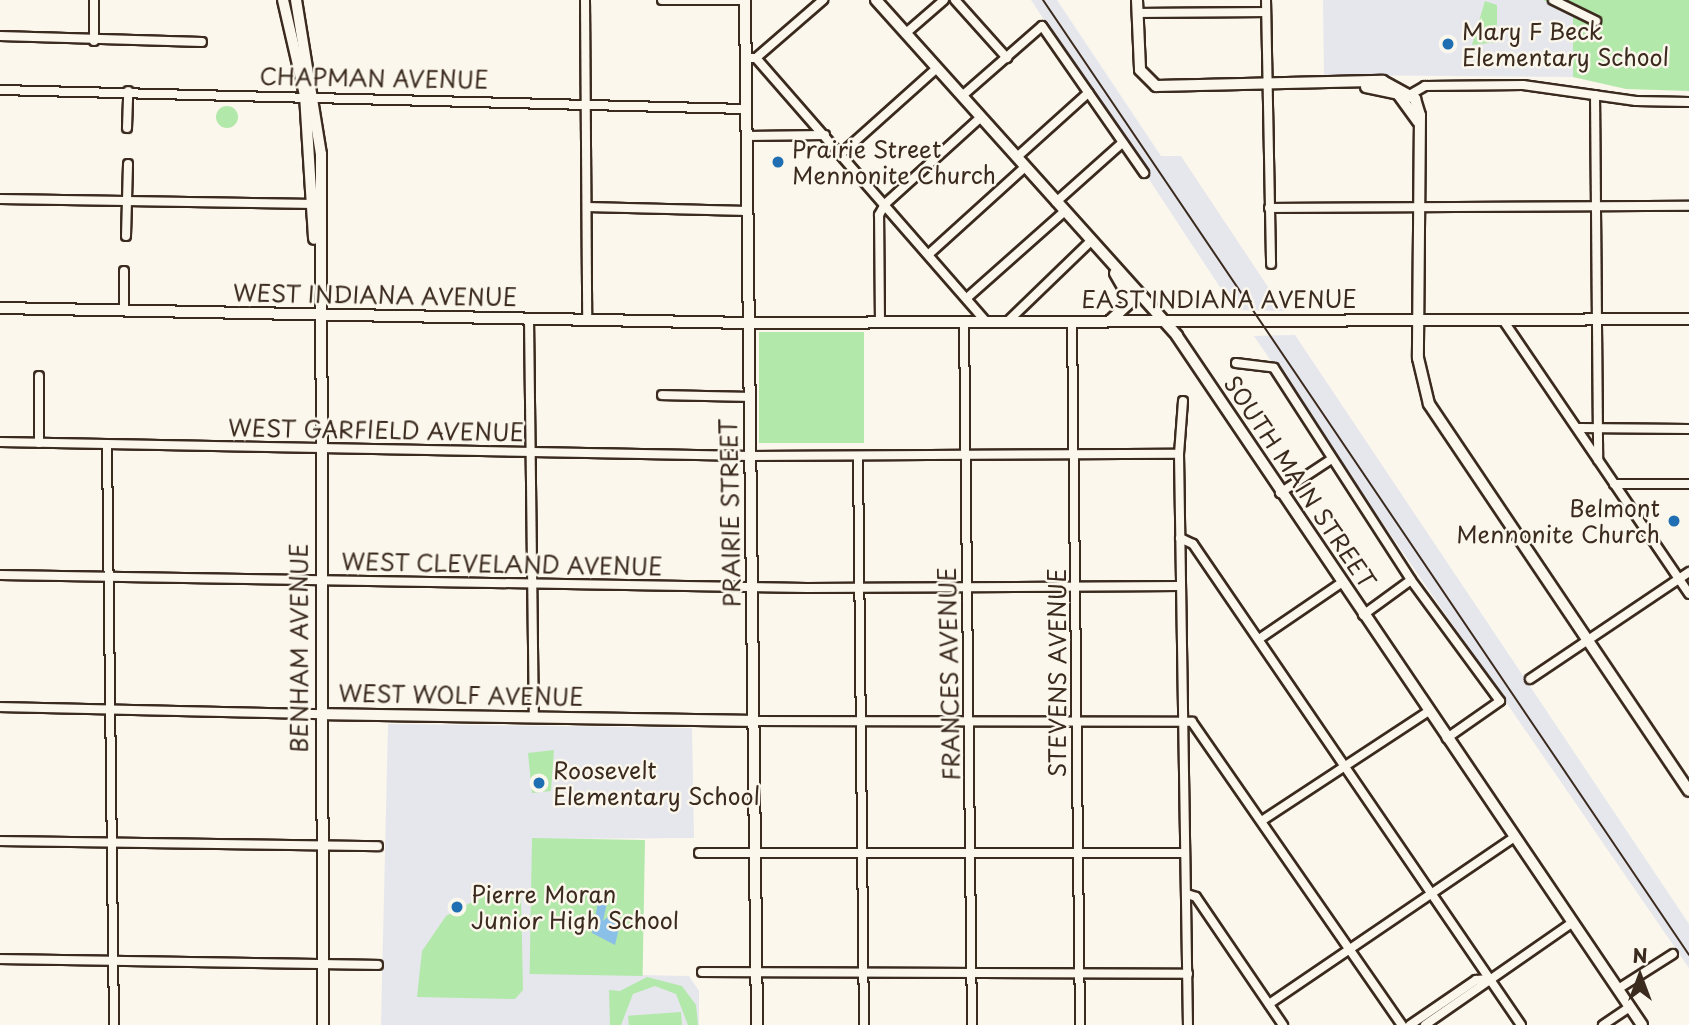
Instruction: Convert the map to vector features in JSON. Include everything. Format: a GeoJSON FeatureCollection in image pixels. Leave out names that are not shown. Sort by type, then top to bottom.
{"type":"FeatureCollection","features":[{"type":"Feature","properties":{"kind":"main road","name":"BENHAM AVENUE"},"geometry":{"type":"LineString","coordinates":[[283,0],[311,95]]}},
{"type":"Feature","properties":{"kind":"main road","name":"BENHAM AVENUE"},"geometry":{"type":"LineString","coordinates":[[296,0],[311,95],[318,270],[323,1025]]}},
{"type":"Feature","properties":{"kind":"main road","name":"PRAIRIE STREET"},"geometry":{"type":"LineString","coordinates":[[745,0],[751,58],[746,109],[757,1025]]}},
{"type":"Feature","properties":{"kind":"main road","name":"SOUTH MAIN STREET"},"geometry":{"type":"LineString","coordinates":[[876,0],[1165,320],[1642,1025]]}},
{"type":"Feature","properties":{"kind":"main road"},"geometry":{"type":"LineString","coordinates":[[1137,0],[1144,79],[1161,86],[1358,85],[1383,81],[1407,96],[1418,121],[1419,372],[1437,420],[1689,791]]}},
{"type":"Feature","properties":{"kind":"main road"},"geometry":{"type":"LineString","coordinates":[[1108,258],[1131,298],[1111,320]]}},
{"type":"Feature","properties":{"kind":"main road","name":"WEST INDIANA AVENUE"},"geometry":{"type":"LineString","coordinates":[[0,308],[750,323]]}},
{"type":"Feature","properties":{"kind":"main road","name":"EAST INDIANA AVENUE"},"geometry":{"type":"LineString","coordinates":[[750,323],[1689,319]]}},
{"type":"Feature","properties":{"kind":"main road","name":"WEST WOLF AVENUE"},"geometry":{"type":"LineString","coordinates":[[320,713],[753,721]]}},
{"type":"Feature","properties":{"kind":"street"},"geometry":{"type":"LineString","coordinates":[[94,0],[94,40]]}},
{"type":"Feature","properties":{"kind":"street"},"geometry":{"type":"LineString","coordinates":[[584,0],[587,320]]}},
{"type":"Feature","properties":{"kind":"street"},"geometry":{"type":"LineString","coordinates":[[662,0],[745,0]]}},
{"type":"Feature","properties":{"kind":"street"},"geometry":{"type":"LineString","coordinates":[[823,0],[751,58],[842,153],[968,297],[986,322]]}},
{"type":"Feature","properties":{"kind":"street"},"geometry":{"type":"LineString","coordinates":[[906,33],[944,0]]}},
{"type":"Feature","properties":{"kind":"street"},"geometry":{"type":"LineString","coordinates":[[955,0],[1007,58]]}},
{"type":"Feature","properties":{"kind":"street"},"geometry":{"type":"LineString","coordinates":[[1266,0],[1271,264]]}},
{"type":"Feature","properties":{"kind":"street"},"geometry":{"type":"LineString","coordinates":[[1553,0],[1596,21]]}},
{"type":"Feature","properties":{"kind":"street"},"geometry":{"type":"LineString","coordinates":[[1138,13],[1266,12]]}},
{"type":"Feature","properties":{"kind":"street"},"geometry":{"type":"LineString","coordinates":[[962,96],[1042,26],[1144,173]]}},
{"type":"Feature","properties":{"kind":"street"},"geometry":{"type":"LineString","coordinates":[[0,36],[202,42]]}},
{"type":"Feature","properties":{"kind":"street"},"geometry":{"type":"LineString","coordinates":[[842,153],[937,68]]}},
{"type":"Feature","properties":{"kind":"street"},"geometry":{"type":"LineString","coordinates":[[1407,96],[1425,86],[1523,85],[1595,95],[1689,102]]}},
{"type":"Feature","properties":{"kind":"street","name":"CHAPMAN AVENUE"},"geometry":{"type":"LineString","coordinates":[[0,90],[311,95],[746,109]]}},
{"type":"Feature","properties":{"kind":"street"},"geometry":{"type":"LineString","coordinates":[[127,128],[128,91]]}},
{"type":"Feature","properties":{"kind":"street"},"geometry":{"type":"LineString","coordinates":[[1017,157],[1088,93]]}},
{"type":"Feature","properties":{"kind":"street"},"geometry":{"type":"LineString","coordinates":[[1595,95],[1598,460]]}},
{"type":"Feature","properties":{"kind":"street"},"geometry":{"type":"LineString","coordinates":[[880,323],[879,215],[885,204],[981,117]]}},
{"type":"Feature","properties":{"kind":"street"},"geometry":{"type":"LineString","coordinates":[[747,136],[825,135]]}},
{"type":"Feature","properties":{"kind":"street"},"geometry":{"type":"LineString","coordinates":[[1056,202],[1122,143]]}},
{"type":"Feature","properties":{"kind":"street"},"geometry":{"type":"LineString","coordinates":[[126,236],[128,164]]}},
{"type":"Feature","properties":{"kind":"street"},"geometry":{"type":"LineString","coordinates":[[929,254],[1025,167]]}},
{"type":"Feature","properties":{"kind":"street"},"geometry":{"type":"LineString","coordinates":[[0,199],[316,204]]}},
{"type":"Feature","properties":{"kind":"street"},"geometry":{"type":"LineString","coordinates":[[1269,208],[1689,206]]}},
{"type":"Feature","properties":{"kind":"street"},"geometry":{"type":"LineString","coordinates":[[587,207],[748,211]]}},
{"type":"Feature","properties":{"kind":"street"},"geometry":{"type":"LineString","coordinates":[[968,297],[1065,211]]}},
{"type":"Feature","properties":{"kind":"street"},"geometry":{"type":"LineString","coordinates":[[1007,322],[1092,240]]}},
{"type":"Feature","properties":{"kind":"street"},"geometry":{"type":"LineString","coordinates":[[124,271],[124,310]]}},
{"type":"Feature","properties":{"kind":"street"},"geometry":{"type":"LineString","coordinates":[[530,319],[534,717]]}},
{"type":"Feature","properties":{"kind":"street"},"geometry":{"type":"LineString","coordinates":[[1503,320],[1579,428],[1689,594]]}},
{"type":"Feature","properties":{"kind":"street","name":"STEVENS AVENUE"},"geometry":{"type":"LineString","coordinates":[[1072,321],[1080,1025]]}},
{"type":"Feature","properties":{"kind":"street","name":"FRANCES AVENUE"},"geometry":{"type":"LineString","coordinates":[[964,322],[972,1025]]}},
{"type":"Feature","properties":{"kind":"street"},"geometry":{"type":"LineString","coordinates":[[1236,363],[1274,368],[1330,460],[1411,580],[1500,701],[1447,738]]}},
{"type":"Feature","properties":{"kind":"street"},"geometry":{"type":"LineString","coordinates":[[39,376],[39,443]]}},
{"type":"Feature","properties":{"kind":"street"},"geometry":{"type":"LineString","coordinates":[[662,395],[749,397]]}},
{"type":"Feature","properties":{"kind":"street"},"geometry":{"type":"LineString","coordinates":[[1183,401],[1179,454],[1180,586],[1188,1025]]}},
{"type":"Feature","properties":{"kind":"street"},"geometry":{"type":"LineString","coordinates":[[1579,428],[1689,429]]}},
{"type":"Feature","properties":{"kind":"street","name":"WEST GARFIELD AVENUE"},"geometry":{"type":"LineString","coordinates":[[0,442],[751,456],[1179,454]]}},
{"type":"Feature","properties":{"kind":"street"},"geometry":{"type":"LineString","coordinates":[[107,445],[114,1025]]}},
{"type":"Feature","properties":{"kind":"street"},"geometry":{"type":"LineString","coordinates":[[858,456],[864,1025]]}},
{"type":"Feature","properties":{"kind":"street"},"geometry":{"type":"LineString","coordinates":[[1280,493],[1330,460]]}},
{"type":"Feature","properties":{"kind":"street"},"geometry":{"type":"LineString","coordinates":[[1614,484],[1689,484]]}},
{"type":"Feature","properties":{"kind":"street"},"geometry":{"type":"LineString","coordinates":[[1180,538],[1193,544],[1521,1025]]}},
{"type":"Feature","properties":{"kind":"street"},"geometry":{"type":"LineString","coordinates":[[1530,679],[1689,572]]}},
{"type":"Feature","properties":{"kind":"street","name":"WEST CLEVELAND AVENUE"},"geometry":{"type":"LineString","coordinates":[[0,575],[751,588],[1180,586]]}},
{"type":"Feature","properties":{"kind":"street"},"geometry":{"type":"LineString","coordinates":[[1363,615],[1411,580]]}},
{"type":"Feature","properties":{"kind":"street"},"geometry":{"type":"LineString","coordinates":[[1259,639],[1341,583]]}},
{"type":"Feature","properties":{"kind":"street","name":"WEST WOLF AVENUE"},"geometry":{"type":"LineString","coordinates":[[0,707],[320,713]]}},
{"type":"Feature","properties":{"kind":"street"},"geometry":{"type":"LineString","coordinates":[[1263,820],[1429,711]]}},
{"type":"Feature","properties":{"kind":"street"},"geometry":{"type":"LineString","coordinates":[[753,721],[1182,720],[1196,724],[1402,1025]]}},
{"type":"Feature","properties":{"kind":"street"},"geometry":{"type":"LineString","coordinates":[[1269,1004],[1515,837]]}},
{"type":"Feature","properties":{"kind":"street"},"geometry":{"type":"LineString","coordinates":[[0,841],[378,846]]}},
{"type":"Feature","properties":{"kind":"street"},"geometry":{"type":"LineString","coordinates":[[699,853],[1184,853]]}},
{"type":"Feature","properties":{"kind":"street"},"geometry":{"type":"LineString","coordinates":[[1187,894],[1196,897],[1283,1025]]}},
{"type":"Feature","properties":{"kind":"street"},"geometry":{"type":"LineString","coordinates":[[1425,1025],[1573,922]]}},
{"type":"Feature","properties":{"kind":"street"},"geometry":{"type":"LineString","coordinates":[[1618,989],[1672,954]]}},
{"type":"Feature","properties":{"kind":"street"},"geometry":{"type":"LineString","coordinates":[[0,959],[378,965]]}},
{"type":"Feature","properties":{"kind":"street"},"geometry":{"type":"LineString","coordinates":[[702,972],[1188,974]]}},
{"type":"Feature","properties":{"kind":"street"},"geometry":{"type":"LineString","coordinates":[[1410,1025],[1476,980],[1489,979]]}},
{"type":"Feature","properties":{"kind":"street"},"geometry":{"type":"LineString","coordinates":[[1603,1025],[1630,1007]]}},
{"type":"Feature","properties":{"kind":"shaded area"},"geometry":{"type":"Polygon","coordinates":[[[1031,0],[1057,0],[1161,156],[1181,156],[1284,311],[1235,310],[1031,0]]]}},
{"type":"Feature","properties":{"kind":"shaded area","name":"Mary F Beck Elementary School"},"geometry":{"type":"Polygon","coordinates":[[[1323,0],[1543,0],[1573,15],[1573,77],[1324,75],[1323,0]]]}},
{"type":"Feature","properties":{"kind":"shaded area"},"geometry":{"type":"Polygon","coordinates":[[[1295,335],[1689,924],[1689,968],[1254,336],[1295,335]]]}},
{"type":"Feature","properties":{"kind":"shaded area"},"geometry":{"type":"Polygon","coordinates":[[[388,724],[692,728],[694,838],[532,839],[534,973],[689,976],[699,991],[699,1025],[381,1025],[388,724]]]}},
{"type":"Feature","properties":{"kind":"green space"},"geometry":{"type":"Polygon","coordinates":[[[1543,0],[1689,0],[1689,91],[1626,89],[1573,77],[1573,15],[1543,0]]]}},
{"type":"Feature","properties":{"kind":"green space"},"geometry":{"type":"Polygon","coordinates":[[[1485,1],[1497,5],[1497,42],[1472,45],[1485,1]]]}},
{"type":"Feature","properties":{"kind":"green space"},"geometry":{"type":"Polygon","coordinates":[[[227,106],[235,109],[238,117],[235,125],[227,128],[219,125],[216,117],[219,109],[227,106]]]}},
{"type":"Feature","properties":{"kind":"green space"},"geometry":{"type":"Polygon","coordinates":[[[759,332],[864,332],[864,443],[759,443],[759,332]]]}},
{"type":"Feature","properties":{"kind":"green space"},"geometry":{"type":"Polygon","coordinates":[[[554,750],[551,791],[532,793],[528,753],[554,750]]]}},
{"type":"Feature","properties":{"kind":"green space"},"geometry":{"type":"Polygon","coordinates":[[[532,838],[645,840],[643,976],[530,974],[532,838]]]}},
{"type":"Feature","properties":{"kind":"green space"},"geometry":{"type":"Polygon","coordinates":[[[485,895],[521,895],[523,990],[515,999],[417,997],[422,951],[446,916],[485,895]]]}},
{"type":"Feature","properties":{"kind":"green space"},"geometry":{"type":"Polygon","coordinates":[[[647,977],[682,986],[696,1005],[698,1025],[688,1025],[676,994],[655,986],[633,994],[621,1025],[610,1025],[609,990],[620,991],[647,977]]]}},
{"type":"Feature","properties":{"kind":"green space"},"geometry":{"type":"Polygon","coordinates":[[[681,1012],[682,1025],[629,1025],[628,1016],[681,1012]]]}},
{"type":"Feature","properties":{"kind":"water"},"geometry":{"type":"Polygon","coordinates":[[[598,903],[607,903],[603,921],[612,913],[620,924],[615,945],[592,933],[598,903]]]}},
{"type":"Feature","properties":{"kind":"railway"},"geometry":{"type":"LineString","coordinates":[[1043,0],[1689,955]]}},
{"type":"Feature","properties":{"kind":"place","name":"Mary F Beck Elementary School"},"geometry":{"type":"Point","coordinates":[1448,44]}},
{"type":"Feature","properties":{"kind":"place","name":"Prairie Street Mennonite Church"},"geometry":{"type":"Point","coordinates":[778,162]}},
{"type":"Feature","properties":{"kind":"place","name":"Belmont Mennonite Church"},"geometry":{"type":"Point","coordinates":[1674,521]}},
{"type":"Feature","properties":{"kind":"place","name":"Roosevelt Elementary School"},"geometry":{"type":"Point","coordinates":[539,783]}},
{"type":"Feature","properties":{"kind":"place","name":"Pierre Moran Junior High School"},"geometry":{"type":"Point","coordinates":[457,907]}}]}
